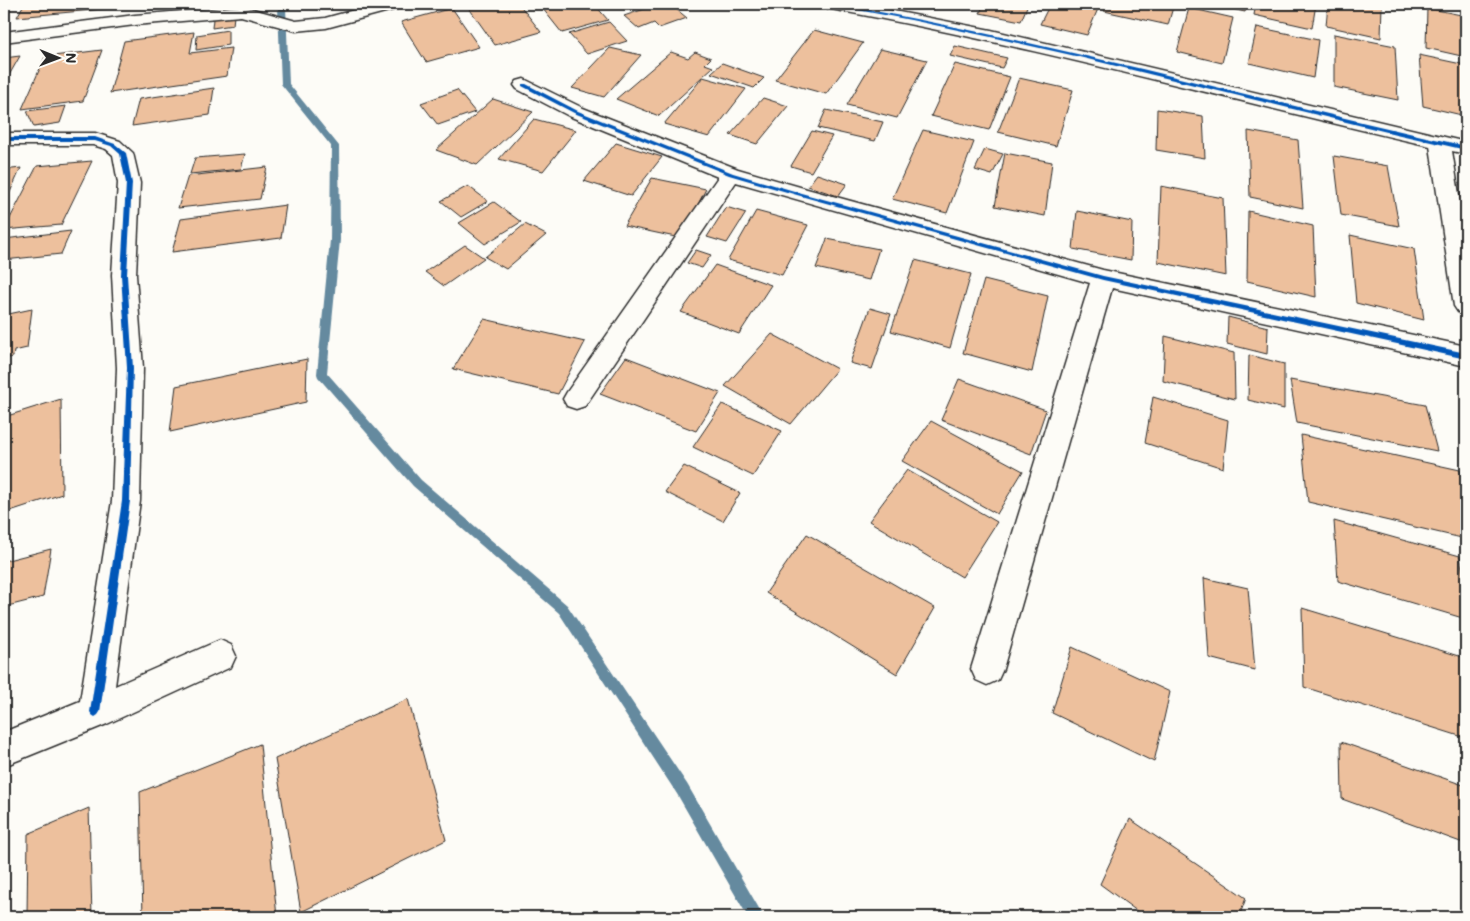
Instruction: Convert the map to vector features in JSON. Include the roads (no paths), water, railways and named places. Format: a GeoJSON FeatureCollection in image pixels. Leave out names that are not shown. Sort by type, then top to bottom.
{"type":"FeatureCollection","features":[{"type":"Feature","properties":{"kind":"street"},"geometry":{"type":"LineString","coordinates":[[4,37],[135,20],[242,11],[252,12],[265,19],[296,26],[326,23],[394,4]]}},
{"type":"Feature","properties":{"kind":"street"},"geometry":{"type":"LineString","coordinates":[[831,4],[929,22],[1116,63],[1466,148]]}},
{"type":"Feature","properties":{"kind":"street"},"geometry":{"type":"LineString","coordinates":[[929,22],[936,4]]}},
{"type":"Feature","properties":{"kind":"street"},"geometry":{"type":"LineString","coordinates":[[524,85],[576,112],[731,174],[1103,278],[1466,356]]}},
{"type":"Feature","properties":{"kind":"street"},"geometry":{"type":"LineString","coordinates":[[4,139],[95,139],[114,145],[123,153],[129,183],[124,275],[130,368],[126,501],[95,712]]}},
{"type":"Feature","properties":{"kind":"street"},"geometry":{"type":"LineString","coordinates":[[1440,143],[1466,306]]}},
{"type":"Feature","properties":{"kind":"street"},"geometry":{"type":"LineString","coordinates":[[576,399],[731,174]]}},
{"type":"Feature","properties":{"kind":"street"},"geometry":{"type":"LineString","coordinates":[[987,669],[1103,278]]}},
{"type":"Feature","properties":{"kind":"street"},"geometry":{"type":"LineString","coordinates":[[4,749],[95,712],[220,656]]}},
{"type":"Feature","properties":{"kind":"waterway"},"geometry":{"type":"LineString","coordinates":[[278,4],[282,7],[285,84],[335,146],[335,240],[322,374],[417,483],[563,609],[682,789],[756,917]]}}]}
